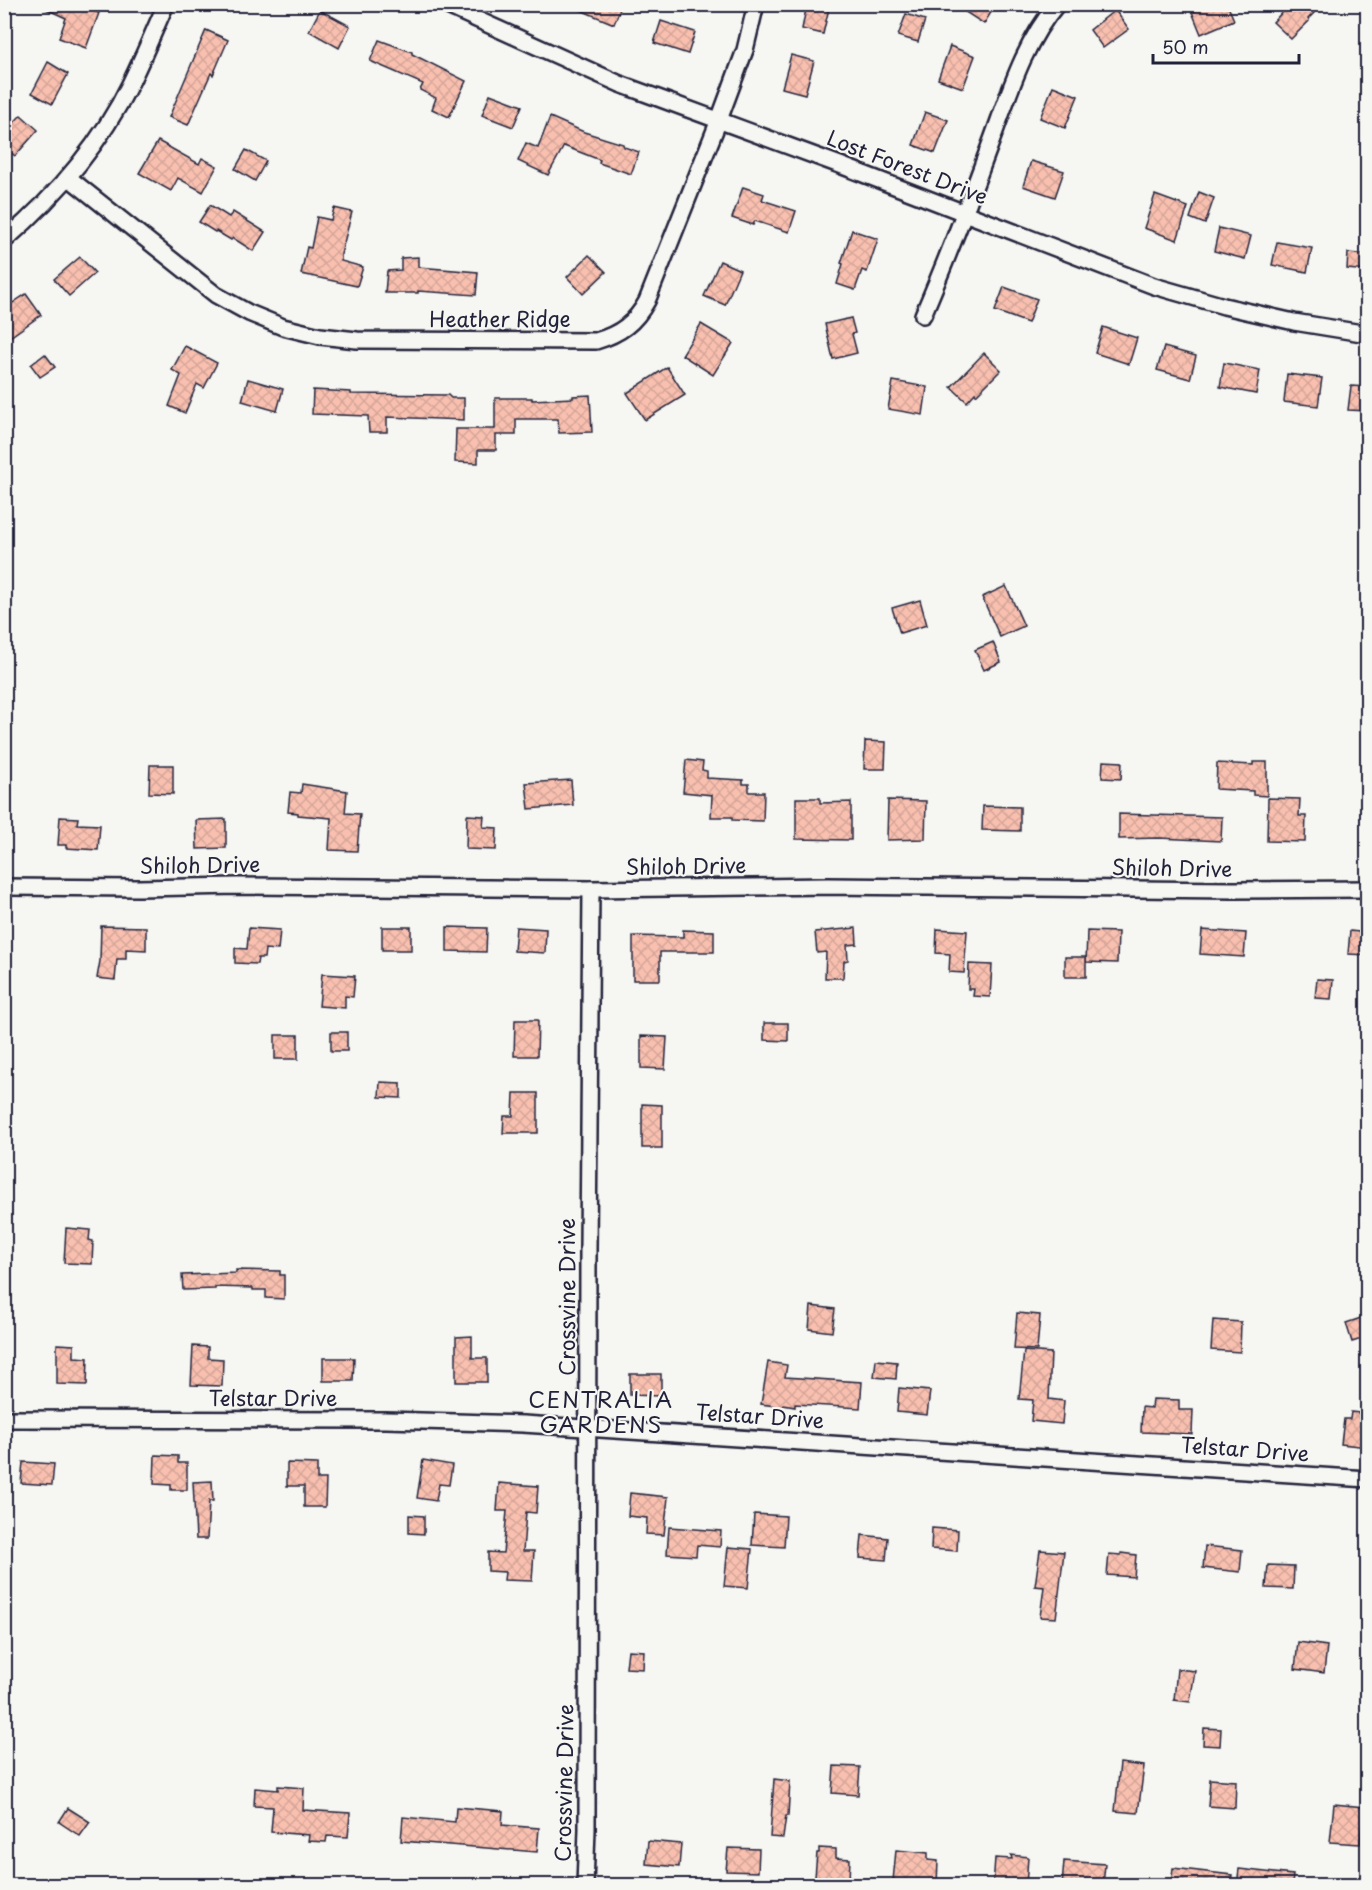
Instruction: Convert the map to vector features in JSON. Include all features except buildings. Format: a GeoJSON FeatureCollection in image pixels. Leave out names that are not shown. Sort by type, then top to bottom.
{"type":"FeatureCollection","features":[{"type":"Feature","properties":{"kind":"street"},"geometry":{"type":"LineString","coordinates":[[4,241],[39,210],[93,147],[130,85],[166,4]]}},
{"type":"Feature","properties":{"kind":"street","name":"Lost Forest Drive"},"geometry":{"type":"LineString","coordinates":[[443,4],[620,84],[965,212],[1164,289],[1294,322],[1368,334]]}},
{"type":"Feature","properties":{"kind":"street","name":"Heather Ridge"},"geometry":{"type":"LineString","coordinates":[[69,177],[216,295],[249,313],[284,327],[320,336],[357,340],[596,341],[613,336],[628,327],[643,308],[719,120],[745,50],[756,4]]}},
{"type":"Feature","properties":{"kind":"street"},"geometry":{"type":"LineString","coordinates":[[923,315],[1032,40],[1057,4]]}},
{"type":"Feature","properties":{"kind":"street","name":"Shiloh Drive"},"geometry":{"type":"LineString","coordinates":[[4,887],[591,889],[828,886],[1086,890],[1368,889]]}},
{"type":"Feature","properties":{"kind":"street","name":"Crossvine Drive"},"geometry":{"type":"LineString","coordinates":[[585,1886],[591,889]]}},
{"type":"Feature","properties":{"kind":"street","name":"Telstar Drive"},"geometry":{"type":"LineString","coordinates":[[4,1419],[386,1420],[523,1424],[1368,1479]]}},
{"type":"Feature","properties":{"kind":"district","name":"CENTRALIA GARDENS"},"geometry":{"type":"Point","coordinates":[601,1412]}}]}
